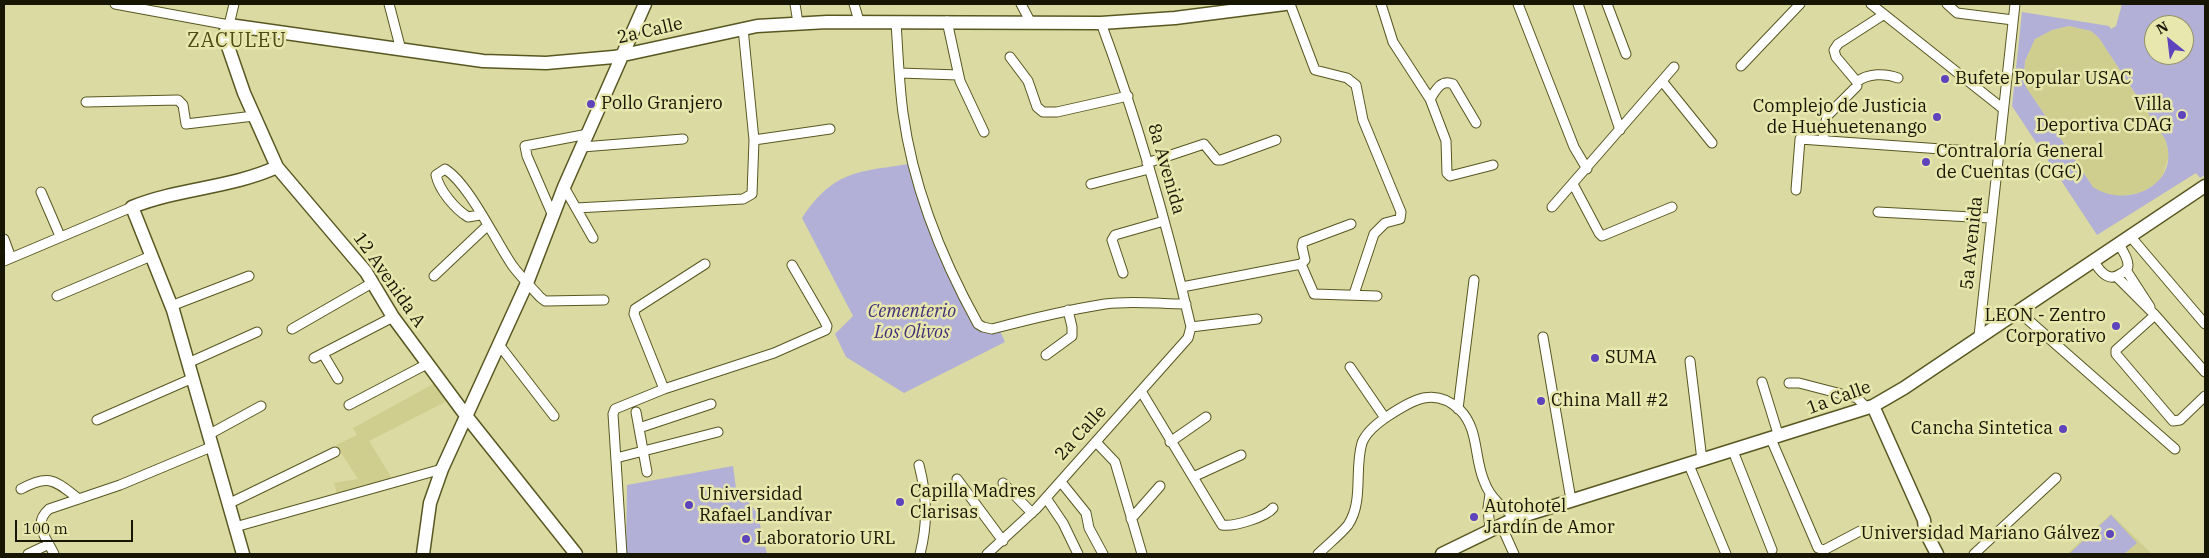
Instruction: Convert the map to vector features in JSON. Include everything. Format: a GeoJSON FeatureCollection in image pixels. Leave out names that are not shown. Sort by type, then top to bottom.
{"type":"FeatureCollection","features":[{"type":"Feature","properties":{"kind":"main road"},"geometry":{"type":"LineString","coordinates":[[423,554],[430,503],[442,469],[528,283],[564,187],[645,4]]}},
{"type":"Feature","properties":{"kind":"main road","name":"2a Calle"},"geometry":{"type":"LineString","coordinates":[[229,25],[483,60],[546,63],[598,60],[743,28],[798,23],[947,21],[1101,23],[1175,18],[1285,4]]}},
{"type":"Feature","properties":{"kind":"main road","name":"12 Avenida A"},"geometry":{"type":"LineString","coordinates":[[229,25],[224,35],[227,47],[254,116],[278,167],[366,272],[394,318],[427,364],[576,554]]}},
{"type":"Feature","properties":{"kind":"main road"},"geometry":{"type":"LineString","coordinates":[[243,554],[171,306],[132,207],[159,196],[255,177],[278,167]]}},
{"type":"Feature","properties":{"kind":"main road","name":"1a Calle"},"geometry":{"type":"LineString","coordinates":[[1442,554],[1516,518],[1870,407],[1904,388],[2118,243],[2204,190]]}},
{"type":"Feature","properties":{"kind":"main road"},"geometry":{"type":"LineString","coordinates":[[1870,407],[1924,520],[1926,531],[1937,554]]}},
{"type":"Feature","properties":{"kind":"main road"},"geometry":{"type":"LineString","coordinates":[[1924,520],[1932,527],[1946,554]]}},
{"type":"Feature","properties":{"kind":"street","name":"2a Calle"},"geometry":{"type":"LineString","coordinates":[[115,4],[229,25]]}},
{"type":"Feature","properties":{"kind":"street","name":"12 Avenida A"},"geometry":{"type":"LineString","coordinates":[[229,25],[234,4]]}},
{"type":"Feature","properties":{"kind":"street"},"geometry":{"type":"LineString","coordinates":[[389,4],[402,50]]}},
{"type":"Feature","properties":{"kind":"street"},"geometry":{"type":"LineString","coordinates":[[795,4],[798,23]]}},
{"type":"Feature","properties":{"kind":"street"},"geometry":{"type":"LineString","coordinates":[[854,4],[859,22]]}},
{"type":"Feature","properties":{"kind":"street"},"geometry":{"type":"LineString","coordinates":[[1021,4],[1030,21]]}},
{"type":"Feature","properties":{"kind":"street"},"geometry":{"type":"LineString","coordinates":[[1290,4],[1315,70],[1347,78],[1356,86],[1363,120],[1401,212],[1400,219],[1385,223],[1374,234],[1354,294]]}},
{"type":"Feature","properties":{"kind":"street"},"geometry":{"type":"LineString","coordinates":[[1381,4],[1393,42],[1430,99],[1446,141],[1447,173],[1450,176],[1462,174],[1493,165]]}},
{"type":"Feature","properties":{"kind":"street"},"geometry":{"type":"LineString","coordinates":[[1518,4],[1574,147],[1587,169]]}},
{"type":"Feature","properties":{"kind":"street"},"geometry":{"type":"LineString","coordinates":[[1578,4],[1620,130]]}},
{"type":"Feature","properties":{"kind":"street"},"geometry":{"type":"LineString","coordinates":[[1607,4],[1626,54]]}},
{"type":"Feature","properties":{"kind":"street"},"geometry":{"type":"LineString","coordinates":[[1741,66],[1800,4]]}},
{"type":"Feature","properties":{"kind":"street"},"geometry":{"type":"LineString","coordinates":[[1871,4],[2002,108]]}},
{"type":"Feature","properties":{"kind":"street"},"geometry":{"type":"LineString","coordinates":[[1947,4],[1957,13],[2013,20]]}},
{"type":"Feature","properties":{"kind":"street","name":"5a Avenida"},"geometry":{"type":"LineString","coordinates":[[1979,336],[1990,218],[2015,4]]}},
{"type":"Feature","properties":{"kind":"street"},"geometry":{"type":"LineString","coordinates":[[1857,82],[1836,56],[1834,50],[1838,44],[1883,15]]}},
{"type":"Feature","properties":{"kind":"street"},"geometry":{"type":"LineString","coordinates":[[947,21],[958,75],[984,132]]}},
{"type":"Feature","properties":{"kind":"street"},"geometry":{"type":"LineString","coordinates":[[896,22],[903,112],[909,144],[938,244],[978,324],[982,328],[992,329],[1068,310],[1090,309],[1106,304],[1186,304]]}},
{"type":"Feature","properties":{"kind":"street","name":"8a Avenida"},"geometry":{"type":"LineString","coordinates":[[1101,23],[1128,96],[1192,327]]}},
{"type":"Feature","properties":{"kind":"street"},"geometry":{"type":"LineString","coordinates":[[576,208],[743,199],[752,194],[754,140],[743,28]]}},
{"type":"Feature","properties":{"kind":"street"},"geometry":{"type":"LineString","coordinates":[[1010,57],[1028,80],[1036,107],[1043,112],[1057,112],[1128,96]]}},
{"type":"Feature","properties":{"kind":"street"},"geometry":{"type":"LineString","coordinates":[[1552,207],[1674,67]]}},
{"type":"Feature","properties":{"kind":"street"},"geometry":{"type":"LineString","coordinates":[[900,73],[958,75]]}},
{"type":"Feature","properties":{"kind":"street"},"geometry":{"type":"LineString","coordinates":[[1823,140],[1827,116],[1854,90],[1857,82],[1865,77],[1889,74],[1898,78]]}},
{"type":"Feature","properties":{"kind":"street"},"geometry":{"type":"LineString","coordinates":[[1662,81],[1712,143]]}},
{"type":"Feature","properties":{"kind":"street"},"geometry":{"type":"LineString","coordinates":[[1430,99],[1441,85],[1450,82],[1476,123]]}},
{"type":"Feature","properties":{"kind":"street"},"geometry":{"type":"LineString","coordinates":[[86,102],[178,100],[183,105],[186,124],[254,116]]}},
{"type":"Feature","properties":{"kind":"street"},"geometry":{"type":"LineString","coordinates":[[754,140],[830,129]]}},
{"type":"Feature","properties":{"kind":"street"},"geometry":{"type":"LineString","coordinates":[[552,216],[527,156],[525,146],[588,134]]}},
{"type":"Feature","properties":{"kind":"street"},"geometry":{"type":"LineString","coordinates":[[582,147],[683,140]]}},
{"type":"Feature","properties":{"kind":"street"},"geometry":{"type":"LineString","coordinates":[[1091,184],[1148,166],[1204,144],[1217,160],[1220,160],[1276,140]]}},
{"type":"Feature","properties":{"kind":"street"},"geometry":{"type":"LineString","coordinates":[[1796,190],[1800,140],[1998,152]]}},
{"type":"Feature","properties":{"kind":"street"},"geometry":{"type":"LineString","coordinates":[[480,215],[468,217],[459,211],[437,181],[436,175],[445,169],[454,175],[488,225],[511,264],[545,301],[604,300]]}},
{"type":"Feature","properties":{"kind":"street"},"geometry":{"type":"LineString","coordinates":[[1573,184],[1602,236],[1672,207]]}},
{"type":"Feature","properties":{"kind":"street"},"geometry":{"type":"LineString","coordinates":[[564,187],[593,238]]}},
{"type":"Feature","properties":{"kind":"street"},"geometry":{"type":"LineString","coordinates":[[41,192],[60,236]]}},
{"type":"Feature","properties":{"kind":"street"},"geometry":{"type":"LineString","coordinates":[[4,239],[7,260],[132,207]]}},
{"type":"Feature","properties":{"kind":"street"},"geometry":{"type":"LineString","coordinates":[[1878,212],[1990,218]]}},
{"type":"Feature","properties":{"kind":"street"},"geometry":{"type":"LineString","coordinates":[[1123,273],[1112,240],[1115,235],[1164,221]]}},
{"type":"Feature","properties":{"kind":"street"},"geometry":{"type":"LineString","coordinates":[[1182,287],[1301,264],[1305,260],[1302,247],[1303,242],[1351,224]]}},
{"type":"Feature","properties":{"kind":"street"},"geometry":{"type":"LineString","coordinates":[[434,276],[488,225]]}},
{"type":"Feature","properties":{"kind":"street"},"geometry":{"type":"LineString","coordinates":[[2130,236],[2205,324]]}},
{"type":"Feature","properties":{"kind":"street"},"geometry":{"type":"LineString","coordinates":[[2118,243],[2126,260],[2126,270],[2150,305],[2153,313]]}},
{"type":"Feature","properties":{"kind":"street"},"geometry":{"type":"LineString","coordinates":[[57,296],[151,256]]}},
{"type":"Feature","properties":{"kind":"street"},"geometry":{"type":"LineString","coordinates":[[2093,260],[2104,274],[2113,278],[2126,270]]}},
{"type":"Feature","properties":{"kind":"street"},"geometry":{"type":"LineString","coordinates":[[664,389],[634,314],[635,309],[705,264]]}},
{"type":"Feature","properties":{"kind":"street"},"geometry":{"type":"LineString","coordinates":[[1301,264],[1314,294],[1377,296]]}},
{"type":"Feature","properties":{"kind":"street"},"geometry":{"type":"LineString","coordinates":[[622,554],[613,414],[615,409],[664,389],[774,353],[826,330],[827,326],[824,320],[792,265]]}},
{"type":"Feature","properties":{"kind":"street"},"geometry":{"type":"LineString","coordinates":[[171,306],[249,276]]}},
{"type":"Feature","properties":{"kind":"street"},"geometry":{"type":"LineString","coordinates":[[2117,277],[2153,313],[2205,372]]}},
{"type":"Feature","properties":{"kind":"street"},"geometry":{"type":"LineString","coordinates":[[1458,409],[1474,280]]}},
{"type":"Feature","properties":{"kind":"street"},"geometry":{"type":"LineString","coordinates":[[292,329],[372,283]]}},
{"type":"Feature","properties":{"kind":"street"},"geometry":{"type":"LineString","coordinates":[[1046,355],[1067,342],[1072,336],[1068,310]]}},
{"type":"Feature","properties":{"kind":"street"},"geometry":{"type":"LineString","coordinates":[[2018,311],[2174,449]]}},
{"type":"Feature","properties":{"kind":"street"},"geometry":{"type":"LineString","coordinates":[[2153,313],[2116,350],[2116,354],[2173,421],[2180,420],[2205,396]]}},
{"type":"Feature","properties":{"kind":"street"},"geometry":{"type":"LineString","coordinates":[[314,358],[394,318]]}},
{"type":"Feature","properties":{"kind":"street"},"geometry":{"type":"LineString","coordinates":[[1192,327],[1257,319]]}},
{"type":"Feature","properties":{"kind":"street","name":"2a Calle"},"geometry":{"type":"LineString","coordinates":[[987,554],[1032,513],[1061,482],[1188,338],[1192,327]]}},
{"type":"Feature","properties":{"kind":"street"},"geometry":{"type":"LineString","coordinates":[[188,363],[257,332]]}},
{"type":"Feature","properties":{"kind":"street"},"geometry":{"type":"LineString","coordinates":[[1543,337],[1571,500]]}},
{"type":"Feature","properties":{"kind":"street"},"geometry":{"type":"LineString","coordinates":[[500,346],[554,416]]}},
{"type":"Feature","properties":{"kind":"street"},"geometry":{"type":"LineString","coordinates":[[323,354],[338,379]]}},
{"type":"Feature","properties":{"kind":"street"},"geometry":{"type":"LineString","coordinates":[[1690,361],[1702,460]]}},
{"type":"Feature","properties":{"kind":"street"},"geometry":{"type":"LineString","coordinates":[[349,405],[427,364]]}},
{"type":"Feature","properties":{"kind":"street"},"geometry":{"type":"LineString","coordinates":[[1350,367],[1385,418]]}},
{"type":"Feature","properties":{"kind":"street"},"geometry":{"type":"LineString","coordinates":[[96,420],[193,378]]}},
{"type":"Feature","properties":{"kind":"street"},"geometry":{"type":"LineString","coordinates":[[1762,382],[1775,438],[1818,548],[1824,550],[1860,531]]}},
{"type":"Feature","properties":{"kind":"street"},"geometry":{"type":"LineString","coordinates":[[1789,384],[1799,383],[1857,398],[1870,407]]}},
{"type":"Feature","properties":{"kind":"street"},"geometry":{"type":"LineString","coordinates":[[1141,391],[1222,526],[1230,526],[1265,515],[1273,508]]}},
{"type":"Feature","properties":{"kind":"street"},"geometry":{"type":"LineString","coordinates":[[1318,554],[1348,524],[1356,502],[1363,441],[1369,432],[1406,403],[1425,397],[1436,398],[1458,409],[1472,429],[1480,469],[1490,494],[1497,503],[1516,518]]}},
{"type":"Feature","properties":{"kind":"street"},"geometry":{"type":"LineString","coordinates":[[639,428],[711,404]]}},
{"type":"Feature","properties":{"kind":"street"},"geometry":{"type":"LineString","coordinates":[[54,554],[39,523],[41,516],[49,509],[120,485],[210,441],[261,406]]}},
{"type":"Feature","properties":{"kind":"street"},"geometry":{"type":"LineString","coordinates":[[636,412],[647,472]]}},
{"type":"Feature","properties":{"kind":"street"},"geometry":{"type":"LineString","coordinates":[[1170,442],[1206,417]]}},
{"type":"Feature","properties":{"kind":"street"},"geometry":{"type":"LineString","coordinates":[[616,458],[718,432]]}},
{"type":"Feature","properties":{"kind":"street"},"geometry":{"type":"LineString","coordinates":[[1096,442],[1115,462],[1142,554]]}},
{"type":"Feature","properties":{"kind":"street"},"geometry":{"type":"LineString","coordinates":[[1734,451],[1772,550]]}},
{"type":"Feature","properties":{"kind":"street"},"geometry":{"type":"LineString","coordinates":[[228,504],[336,452]]}},
{"type":"Feature","properties":{"kind":"street"},"geometry":{"type":"LineString","coordinates":[[1193,477],[1241,455]]}},
{"type":"Feature","properties":{"kind":"street"},"geometry":{"type":"LineString","coordinates":[[919,465],[926,507],[926,527],[920,554]]}},
{"type":"Feature","properties":{"kind":"street"},"geometry":{"type":"LineString","coordinates":[[1689,465],[1726,554]]}},
{"type":"Feature","properties":{"kind":"street"},"geometry":{"type":"LineString","coordinates":[[235,528],[442,469]]}},
{"type":"Feature","properties":{"kind":"street"},"geometry":{"type":"LineString","coordinates":[[1974,554],[2056,478]]}},
{"type":"Feature","properties":{"kind":"street"},"geometry":{"type":"LineString","coordinates":[[957,479],[1003,541]]}},
{"type":"Feature","properties":{"kind":"street"},"geometry":{"type":"LineString","coordinates":[[21,488],[38,480],[48,480],[57,482],[79,499]]}},
{"type":"Feature","properties":{"kind":"street"},"geometry":{"type":"LineString","coordinates":[[1061,482],[1086,513],[1089,528],[1103,554]]}},
{"type":"Feature","properties":{"kind":"street"},"geometry":{"type":"LineString","coordinates":[[1003,483],[1032,513]]}},
{"type":"Feature","properties":{"kind":"street"},"geometry":{"type":"LineString","coordinates":[[1132,519],[1160,486]]}},
{"type":"Feature","properties":{"kind":"street"},"geometry":{"type":"LineString","coordinates":[[1490,494],[1488,508],[1496,528],[1514,554]]}},
{"type":"Feature","properties":{"kind":"street"},"geometry":{"type":"LineString","coordinates":[[1046,498],[1063,523],[1078,554]]}},
{"type":"Feature","properties":{"kind":"street"},"geometry":{"type":"LineString","coordinates":[[28,554],[49,544]]}},
{"type":"Feature","properties":{"kind":"shaded area"},"geometry":{"type":"Polygon","coordinates":[[[2069,26],[2091,31],[2099,38],[2165,139],[2169,155],[2163,174],[2158,182],[2141,193],[2115,196],[2102,193],[2093,187],[2026,87],[2025,61],[2035,39],[2052,30],[2069,26]]]}},
{"type":"Feature","properties":{"kind":"shaded area"},"geometry":{"type":"Polygon","coordinates":[[[435,383],[447,401],[369,441],[393,480],[337,494],[334,483],[358,479],[336,445],[357,435],[353,428],[435,383]]]}},
{"type":"Feature","properties":{"kind":"shaded area","name":"Universidad Mariano Gálvez"},"geometry":{"type":"Polygon","coordinates":[[[2111,514],[2152,554],[2067,554],[2111,514]]]}},
{"type":"Feature","properties":{"kind":"green space"},"geometry":{"type":"Polygon","coordinates":[[[2122,4],[2205,4],[2205,175],[2200,178],[2196,173],[2097,235],[2012,106],[2022,12],[2109,26],[2111,29],[2116,26],[2122,4]],[[2069,26],[2052,30],[2035,39],[2025,61],[2024,76],[2026,87],[2093,187],[2121,196],[2135,194],[2159,180],[2166,169],[2168,155],[2165,139],[2099,38],[2091,31],[2069,26]]]}},
{"type":"Feature","properties":{"kind":"green space","name":"Cementerio Los Olivos"},"geometry":{"type":"Polygon","coordinates":[[[915,163],[931,216],[983,330],[1000,331],[1005,342],[904,393],[846,357],[835,334],[853,316],[802,218],[814,202],[838,181],[864,171],[915,163]]]}},
{"type":"Feature","properties":{"kind":"green space","name":"Universidad Rafael Landívar"},"geometry":{"type":"Polygon","coordinates":[[[733,466],[736,488],[757,512],[767,554],[626,554],[627,485],[733,466]]]}},
{"type":"Feature","properties":{"kind":"green space","name":"Universidad Mariano Gálvez"},"geometry":{"type":"Polygon","coordinates":[[[2111,515],[2137,543],[2124,554],[2069,554],[2111,515]]]}},
{"type":"Feature","properties":{"kind":"place","name":"Bufete Popular USAC"},"geometry":{"type":"Point","coordinates":[1945,79]}},
{"type":"Feature","properties":{"kind":"place","name":"Pollo Granjero"},"geometry":{"type":"Point","coordinates":[591,104]}},
{"type":"Feature","properties":{"kind":"place","name":"Villa Deportiva CDAG"},"geometry":{"type":"Point","coordinates":[2182,115]}},
{"type":"Feature","properties":{"kind":"place","name":"Complejo de Justicia de Huehuetenango"},"geometry":{"type":"Point","coordinates":[1937,117]}},
{"type":"Feature","properties":{"kind":"place","name":"Contraloría General de Cuentas (CGC)"},"geometry":{"type":"Point","coordinates":[1926,162]}},
{"type":"Feature","properties":{"kind":"place","name":"LEON - Zentro Corporativo"},"geometry":{"type":"Point","coordinates":[2116,326]}},
{"type":"Feature","properties":{"kind":"place","name":"SUMA"},"geometry":{"type":"Point","coordinates":[1595,358]}},
{"type":"Feature","properties":{"kind":"place","name":"China Mall #2"},"geometry":{"type":"Point","coordinates":[1541,401]}},
{"type":"Feature","properties":{"kind":"place","name":"Cancha Sintetica"},"geometry":{"type":"Point","coordinates":[2063,429]}},
{"type":"Feature","properties":{"kind":"place","name":"Capilla Madres Clarisas"},"geometry":{"type":"Point","coordinates":[900,502]}},
{"type":"Feature","properties":{"kind":"place","name":"Universidad Rafael Landívar"},"geometry":{"type":"Point","coordinates":[689,505]}},
{"type":"Feature","properties":{"kind":"place","name":"Autohotel Jardín de Amor"},"geometry":{"type":"Point","coordinates":[1474,517]}},
{"type":"Feature","properties":{"kind":"place","name":"Universidad Mariano Gálvez"},"geometry":{"type":"Point","coordinates":[2110,534]}},
{"type":"Feature","properties":{"kind":"place","name":"Laboratorio URL"},"geometry":{"type":"Point","coordinates":[746,539]}},
{"type":"Feature","properties":{"kind":"district","name":"ZACULEU"},"geometry":{"type":"Point","coordinates":[237,41]}}]}
